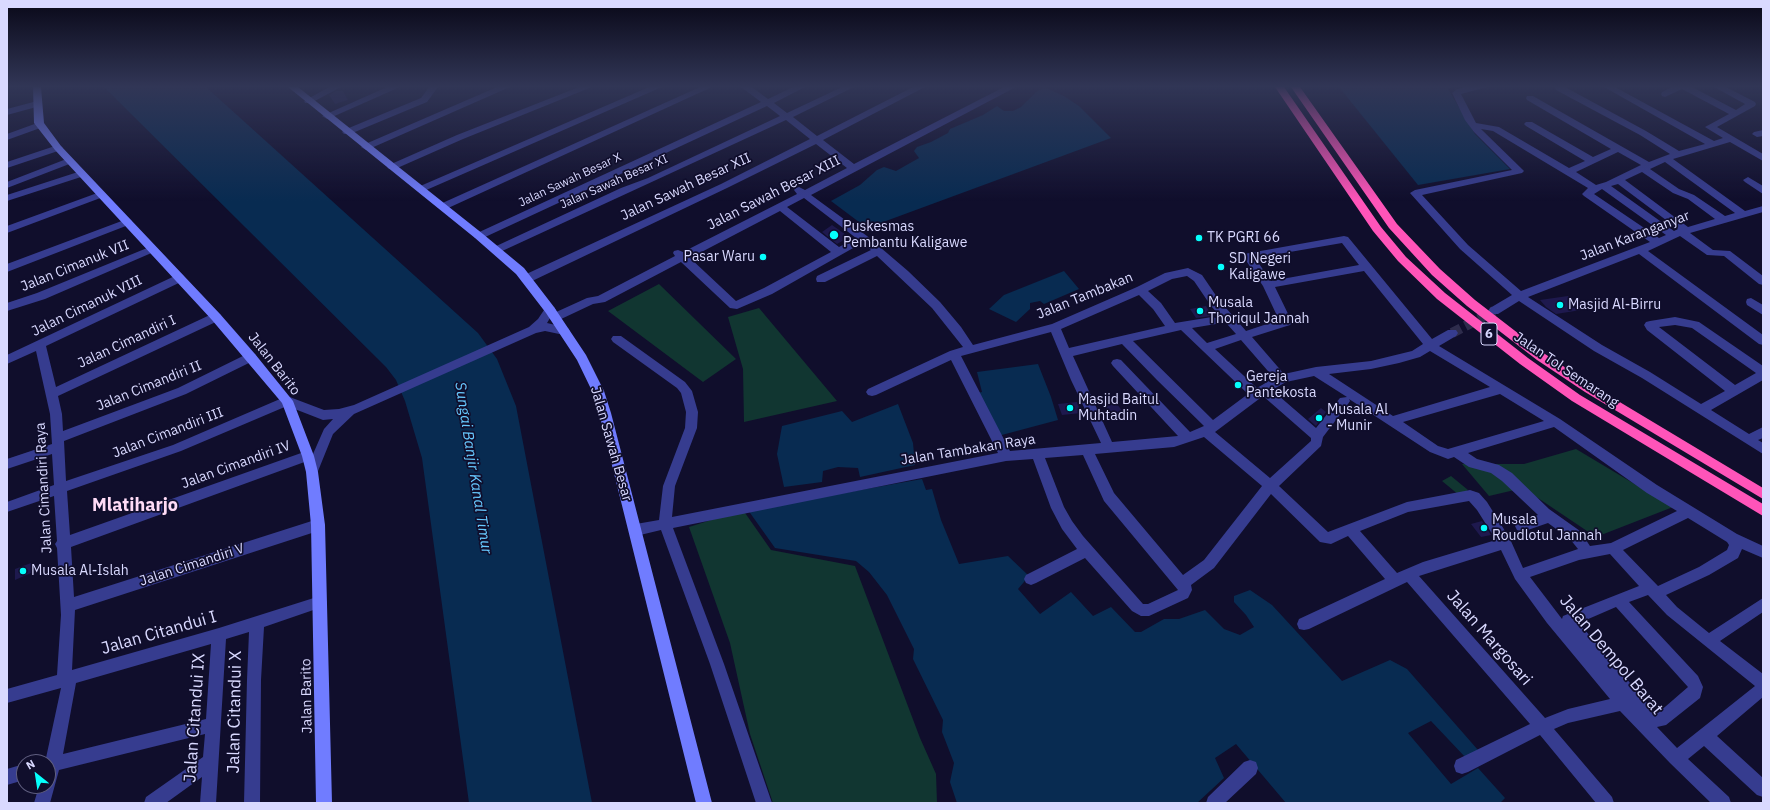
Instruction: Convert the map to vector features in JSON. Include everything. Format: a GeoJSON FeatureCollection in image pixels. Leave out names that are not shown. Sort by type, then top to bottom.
{"type":"FeatureCollection","features":[{"type":"Feature","properties":{"kind":"highway","name":"Jalan Tol Semarang"},"geometry":{"type":"LineString","coordinates":[[1305,125],[1377,229],[1402,259],[1441,296],[1524,361],[1576,398],[1763,511]]}},
{"type":"Feature","properties":{"kind":"highway","name":"Jalan Tol Semarang"},"geometry":{"type":"LineString","coordinates":[[1321,125],[1393,226],[1436,272],[1471,303],[1541,357],[1589,389],[1763,494]]}},
{"type":"Feature","properties":{"kind":"street"},"geometry":{"type":"LineString","coordinates":[[7,137],[40,125]]}},
{"type":"Feature","properties":{"kind":"street","name":"Jalan Barito"},"geometry":{"type":"LineString","coordinates":[[40,125],[80,174],[216,317],[287,401],[308,456],[312,472],[318,525],[324,803]]}},
{"type":"Feature","properties":{"kind":"street","name":"Jalan Sawah Besar"},"geometry":{"type":"LineString","coordinates":[[338,125],[421,189],[520,271],[582,358],[598,391],[605,413],[636,530],[704,803]]}},
{"type":"Feature","properties":{"kind":"street"},"geometry":{"type":"LineString","coordinates":[[347,132],[364,125]]}},
{"type":"Feature","properties":{"kind":"street"},"geometry":{"type":"LineString","coordinates":[[366,147],[419,125]]}},
{"type":"Feature","properties":{"kind":"street"},"geometry":{"type":"LineString","coordinates":[[392,166],[491,125]]}},
{"type":"Feature","properties":{"kind":"street"},"geometry":{"type":"LineString","coordinates":[[421,189],[572,125]]}},
{"type":"Feature","properties":{"kind":"street"},"geometry":{"type":"LineString","coordinates":[[442,207],[626,125]]}},
{"type":"Feature","properties":{"kind":"street","name":"Jalan Sawah Besar X"},"geometry":{"type":"LineString","coordinates":[[479,236],[721,125]]}},
{"type":"Feature","properties":{"kind":"street","name":"Jalan Sawah Besar XI"},"geometry":{"type":"LineString","coordinates":[[496,250],[624,190],[651,180],[769,125]]}},
{"type":"Feature","properties":{"kind":"street"},"geometry":{"type":"LineString","coordinates":[[796,125],[851,166]]}},
{"type":"Feature","properties":{"kind":"street","name":"Jalan Sawah Besar XII"},"geometry":{"type":"LineString","coordinates":[[526,279],[848,125]]}},
{"type":"Feature","properties":{"kind":"street","name":"Jalan Sawah Besar XIII"},"geometry":{"type":"LineString","coordinates":[[552,314],[601,299],[680,255],[928,125]]}},
{"type":"Feature","properties":{"kind":"street","name":"Jalan Sawah Besar XIII"},"geometry":{"type":"LineString","coordinates":[[851,166],[936,125]]}},
{"type":"Feature","properties":{"kind":"street"},"geometry":{"type":"LineString","coordinates":[[1474,125],[1495,128],[1569,172],[1600,187],[1680,233],[1711,253],[1726,253],[1763,281]]}},
{"type":"Feature","properties":{"kind":"street"},"geometry":{"type":"LineString","coordinates":[[1474,125],[1490,144],[1519,171],[1415,193],[1514,299],[1646,375],[1763,449]]}},
{"type":"Feature","properties":{"kind":"street"},"geometry":{"type":"LineString","coordinates":[[1530,125],[1592,161]]}},
{"type":"Feature","properties":{"kind":"street"},"geometry":{"type":"LineString","coordinates":[[1576,125],[1618,149],[1676,191],[1691,197],[1723,220]]}},
{"type":"Feature","properties":{"kind":"street"},"geometry":{"type":"LineString","coordinates":[[1628,125],[1677,154]]}},
{"type":"Feature","properties":{"kind":"street"},"geometry":{"type":"LineString","coordinates":[[1676,125],[1712,144]]}},
{"type":"Feature","properties":{"kind":"street"},"geometry":{"type":"LineString","coordinates":[[1714,125],[1710,127],[1763,158]]}},
{"type":"Feature","properties":{"kind":"street"},"geometry":{"type":"LineString","coordinates":[[1658,242],[1586,194],[1666,158],[1731,139]]}},
{"type":"Feature","properties":{"kind":"street"},"geometry":{"type":"LineString","coordinates":[[7,165],[58,148]]}},
{"type":"Feature","properties":{"kind":"street"},"geometry":{"type":"LineString","coordinates":[[1569,172],[1618,149]]}},
{"type":"Feature","properties":{"kind":"street"},"geometry":{"type":"LineString","coordinates":[[1666,158],[1744,214]]}},
{"type":"Feature","properties":{"kind":"street"},"geometry":{"type":"LineString","coordinates":[[7,185],[69,161]]}},
{"type":"Feature","properties":{"kind":"street"},"geometry":{"type":"LineString","coordinates":[[7,198],[80,174]]}},
{"type":"Feature","properties":{"kind":"street"},"geometry":{"type":"LineString","coordinates":[[1619,180],[1680,233]]}},
{"type":"Feature","properties":{"kind":"street"},"geometry":{"type":"LineString","coordinates":[[1748,180],[1763,191]]}},
{"type":"Feature","properties":{"kind":"street"},"geometry":{"type":"LineString","coordinates":[[801,192],[878,251],[936,305],[957,330],[970,349]]}},
{"type":"Feature","properties":{"kind":"street","name":"Jalan Sawah Besar XIII"},"geometry":{"type":"LineString","coordinates":[[680,255],[781,207],[801,192]]}},
{"type":"Feature","properties":{"kind":"street"},"geometry":{"type":"LineString","coordinates":[[7,230],[100,195]]}},
{"type":"Feature","properties":{"kind":"street"},"geometry":{"type":"LineString","coordinates":[[781,207],[838,252]]}},
{"type":"Feature","properties":{"kind":"street","name":"Jalan Karanganyar"},"geometry":{"type":"LineString","coordinates":[[1514,299],[1680,233],[1763,209]]}},
{"type":"Feature","properties":{"kind":"street"},"geometry":{"type":"LineString","coordinates":[[7,268],[127,222]]}},
{"type":"Feature","properties":{"kind":"street"},"geometry":{"type":"LineString","coordinates":[[680,255],[734,304],[737,305],[761,294],[863,238]]}},
{"type":"Feature","properties":{"kind":"street"},"geometry":{"type":"LineString","coordinates":[[1208,350],[1210,346],[1286,322],[1268,285],[1248,256],[1344,240],[1366,267],[1440,340],[1500,389],[1556,422],[1652,489],[1689,512],[1732,538],[1763,552]]}},
{"type":"Feature","properties":{"kind":"street","name":"Jalan Cimanuk VII"},"geometry":{"type":"LineString","coordinates":[[7,307],[41,296],[152,249]]}},
{"type":"Feature","properties":{"kind":"street"},"geometry":{"type":"LineString","coordinates":[[1640,250],[1763,341]]}},
{"type":"Feature","properties":{"kind":"street"},"geometry":{"type":"LineString","coordinates":[[821,279],[878,251]]}},
{"type":"Feature","properties":{"kind":"street"},"geometry":{"type":"LineString","coordinates":[[1268,285],[1366,267]]}},
{"type":"Feature","properties":{"kind":"street","name":"Jalan Tambakan"},"geometry":{"type":"LineString","coordinates":[[872,392],[954,354],[1055,327],[1170,276],[1188,272],[1198,278],[1215,304],[1243,336]]}},
{"type":"Feature","properties":{"kind":"street","name":"Jalan Cimanuk VIII"},"geometry":{"type":"LineString","coordinates":[[7,360],[179,278]]}},
{"type":"Feature","properties":{"kind":"street"},"geometry":{"type":"LineString","coordinates":[[1141,290],[1178,327],[1316,436],[1317,443],[1270,486],[1214,558],[1195,575],[1180,584]]}},
{"type":"Feature","properties":{"kind":"street"},"geometry":{"type":"LineString","coordinates":[[1494,311],[1514,299]]}},
{"type":"Feature","properties":{"kind":"street"},"geometry":{"type":"LineString","coordinates":[[1750,302],[1763,311]]}},
{"type":"Feature","properties":{"kind":"street"},"geometry":{"type":"LineString","coordinates":[[528,332],[552,314]]}},
{"type":"Feature","properties":{"kind":"street","name":"Jalan Cimandiri I"},"geometry":{"type":"LineString","coordinates":[[51,394],[216,317]]}},
{"type":"Feature","properties":{"kind":"street"},"geometry":{"type":"LineString","coordinates":[[1066,353],[1178,327],[1212,321]]}},
{"type":"Feature","properties":{"kind":"street"},"geometry":{"type":"LineString","coordinates":[[1701,410],[1734,391],[1763,374],[1695,325],[1675,321],[1650,325],[1734,391]]}},
{"type":"Feature","properties":{"kind":"street"},"geometry":{"type":"LineString","coordinates":[[287,401],[323,415],[339,414],[379,399],[528,332],[545,327],[564,331]]}},
{"type":"Feature","properties":{"kind":"street"},"geometry":{"type":"LineString","coordinates":[[1055,327],[1077,380],[1110,448]]}},
{"type":"Feature","properties":{"kind":"street"},"geometry":{"type":"LineString","coordinates":[[1243,336],[1282,379]]}},
{"type":"Feature","properties":{"kind":"street"},"geometry":{"type":"LineString","coordinates":[[617,339],[681,385],[686,391],[692,412],[691,428],[669,486],[665,524],[717,664],[764,803]]}},
{"type":"Feature","properties":{"kind":"street"},"geometry":{"type":"LineString","coordinates":[[1125,340],[1209,429],[1286,499],[1325,538],[1331,538],[1350,529],[1394,581]]}},
{"type":"Feature","properties":{"kind":"street","name":"Jalan Tambakan Raya"},"geometry":{"type":"LineString","coordinates":[[636,530],[1006,456],[1152,445],[1188,438],[1209,429],[1260,392],[1282,379],[1316,371],[1370,366],[1392,361],[1416,354],[1440,340]]}},
{"type":"Feature","properties":{"kind":"street","name":"Jalan Cimandiri Raya"},"geometry":{"type":"LineString","coordinates":[[40,345],[56,414],[62,544],[67,606],[67,678],[53,754]]}},
{"type":"Feature","properties":{"kind":"street"},"geometry":{"type":"LineString","coordinates":[[954,354],[1006,456]]}},
{"type":"Feature","properties":{"kind":"street","name":"Jalan Cimandiri II"},"geometry":{"type":"LineString","coordinates":[[7,464],[182,391],[251,357]]}},
{"type":"Feature","properties":{"kind":"street"},"geometry":{"type":"LineString","coordinates":[[1117,363],[1188,438]]}},
{"type":"Feature","properties":{"kind":"street"},"geometry":{"type":"LineString","coordinates":[[1316,371],[1439,452],[1448,454],[1556,422]]}},
{"type":"Feature","properties":{"kind":"street"},"geometry":{"type":"LineString","coordinates":[[1392,421],[1500,389]]}},
{"type":"Feature","properties":{"kind":"street","name":"Jalan Cimandiri III"},"geometry":{"type":"LineString","coordinates":[[7,507],[177,448],[287,401]]}},
{"type":"Feature","properties":{"kind":"street"},"geometry":{"type":"LineString","coordinates":[[1316,436],[1344,401]]}},
{"type":"Feature","properties":{"kind":"street"},"geometry":{"type":"LineString","coordinates":[[312,472],[328,432],[343,417],[358,408]]}},
{"type":"Feature","properties":{"kind":"street"},"geometry":{"type":"LineString","coordinates":[[1748,439],[1763,432]]}},
{"type":"Feature","properties":{"kind":"street"},"geometry":{"type":"LineString","coordinates":[[1037,454],[1058,508],[1067,525],[1087,550],[1141,610],[1149,610],[1183,594],[1185,590],[1109,497],[1102,486],[1087,450]]}},
{"type":"Feature","properties":{"kind":"street"},"geometry":{"type":"LineString","coordinates":[[1456,452],[1473,463],[1502,472],[1530,501],[1549,517],[1575,535],[1583,545],[1586,553]]}},
{"type":"Feature","properties":{"kind":"street","name":"Jalan Cimandiri IV"},"geometry":{"type":"LineString","coordinates":[[62,544],[308,456]]}},
{"type":"Feature","properties":{"kind":"street","name":"Jalan Dempol Barat"},"geometry":{"type":"LineString","coordinates":[[1350,529],[1407,507],[1470,495],[1474,497],[1482,506],[1505,544],[1520,575],[1552,618],[1623,703],[1676,758],[1723,803]]}},
{"type":"Feature","properties":{"kind":"street"},"geometry":{"type":"LineString","coordinates":[[1520,575],[1586,553],[1613,548],[1689,512]]}},
{"type":"Feature","properties":{"kind":"street"},"geometry":{"type":"LineString","coordinates":[[1522,526],[1549,517]]}},
{"type":"Feature","properties":{"kind":"street","name":"Jalan Cimandiri V"},"geometry":{"type":"LineString","coordinates":[[67,606],[318,525]]}},
{"type":"Feature","properties":{"kind":"street"},"geometry":{"type":"LineString","coordinates":[[1618,600],[1693,681],[1696,687],[1695,693],[1661,720],[1654,720],[1648,715],[1568,621],[1618,600],[1652,591],[1704,571],[1733,554],[1736,545],[1732,538]]}},
{"type":"Feature","properties":{"kind":"street"},"geometry":{"type":"LineString","coordinates":[[1304,624],[1423,568],[1505,544]]}},
{"type":"Feature","properties":{"kind":"street"},"geometry":{"type":"LineString","coordinates":[[1613,548],[1672,611],[1763,683]]}},
{"type":"Feature","properties":{"kind":"street"},"geometry":{"type":"LineString","coordinates":[[1031,579],[1087,550]]}},
{"type":"Feature","properties":{"kind":"street","name":"Jalan Margosari"},"geometry":{"type":"LineString","coordinates":[[1409,574],[1542,726],[1606,803]]}},
{"type":"Feature","properties":{"kind":"street","name":"Jalan Citandui I"},"geometry":{"type":"LineString","coordinates":[[7,696],[219,635],[320,602]]}},
{"type":"Feature","properties":{"kind":"street"},"geometry":{"type":"LineString","coordinates":[[1708,641],[1763,604]]}},
{"type":"Feature","properties":{"kind":"street","name":"Jalan Citandui X"},"geometry":{"type":"LineString","coordinates":[[252,803],[254,680],[257,623]]}},
{"type":"Feature","properties":{"kind":"street","name":"Jalan Citandui IX"},"geometry":{"type":"LineString","coordinates":[[208,803],[219,635]]}},
{"type":"Feature","properties":{"kind":"street"},"geometry":{"type":"LineString","coordinates":[[1676,758],[1763,688]]}},
{"type":"Feature","properties":{"kind":"street"},"geometry":{"type":"LineString","coordinates":[[1462,766],[1542,726],[1568,716],[1623,703]]}},
{"type":"Feature","properties":{"kind":"street"},"geometry":{"type":"LineString","coordinates":[[56,764],[214,724]]}},
{"type":"Feature","properties":{"kind":"street"},"geometry":{"type":"LineString","coordinates":[[1705,736],[1763,789]]}},
{"type":"Feature","properties":{"kind":"street"},"geometry":{"type":"LineString","coordinates":[[152,803],[211,761]]}},
{"type":"Feature","properties":{"kind":"street"},"geometry":{"type":"LineString","coordinates":[[1214,803],[1250,768]]}},
{"type":"Feature","properties":{"kind":"green space"},"geometry":{"type":"Polygon","coordinates":[[[659,284],[736,359],[703,382],[608,311],[659,284]]]}},
{"type":"Feature","properties":{"kind":"green space"},"geometry":{"type":"Polygon","coordinates":[[[759,308],[837,401],[744,422],[743,369],[728,317],[759,308]]]}},
{"type":"Feature","properties":{"kind":"green space"},"geometry":{"type":"Polygon","coordinates":[[[1576,449],[1673,507],[1596,537],[1523,488],[1489,496],[1462,464],[1524,464],[1576,449]]]}},
{"type":"Feature","properties":{"kind":"green space"},"geometry":{"type":"Polygon","coordinates":[[[1451,476],[1468,490],[1459,495],[1442,481],[1451,476]]]}},
{"type":"Feature","properties":{"kind":"green space"},"geometry":{"type":"Polygon","coordinates":[[[743,510],[771,550],[855,566],[920,738],[936,774],[937,803],[773,803],[750,734],[730,643],[689,527],[743,510]]]}},
{"type":"Feature","properties":{"kind":"water","name":"Sungai Banjir Kanal Timur"},"geometry":{"type":"Polygon","coordinates":[[[142,125],[248,125],[478,333],[497,359],[516,406],[592,803],[469,803],[422,458],[405,401],[396,380],[386,367],[142,125]]]}},
{"type":"Feature","properties":{"kind":"water"},"geometry":{"type":"Polygon","coordinates":[[[960,125],[1098,125],[1111,138],[867,228],[831,201],[860,185],[877,170],[884,167],[896,171],[919,158],[914,151],[917,147],[931,142],[948,133],[950,129],[960,125]]]}},
{"type":"Feature","properties":{"kind":"water"},"geometry":{"type":"Polygon","coordinates":[[[1369,125],[1469,125],[1475,134],[1510,169],[1418,185],[1369,125]]]}},
{"type":"Feature","properties":{"kind":"water"},"geometry":{"type":"Polygon","coordinates":[[[1064,271],[1079,289],[1044,304],[1040,301],[1030,303],[1030,309],[1016,322],[989,309],[1004,295],[1064,271]]]}},
{"type":"Feature","properties":{"kind":"water"},"geometry":{"type":"Polygon","coordinates":[[[1038,364],[1058,420],[998,436],[977,393],[982,392],[977,372],[1038,364]]]}},
{"type":"Feature","properties":{"kind":"water"},"geometry":{"type":"Polygon","coordinates":[[[898,404],[913,443],[915,465],[860,477],[858,468],[838,467],[823,471],[822,482],[784,487],[777,454],[782,426],[842,411],[852,422],[898,404]]]}},
{"type":"Feature","properties":{"kind":"water"},"geometry":{"type":"Polygon","coordinates":[[[922,479],[926,490],[932,489],[941,520],[959,564],[1008,556],[1029,576],[1018,589],[1040,614],[1071,592],[1093,616],[1111,607],[1135,632],[1141,632],[1164,619],[1179,619],[1205,610],[1224,629],[1240,635],[1254,627],[1246,615],[1234,602],[1234,596],[1250,590],[1272,605],[1342,681],[1390,660],[1407,669],[1478,750],[1466,758],[1431,721],[1408,733],[1451,784],[1478,768],[1505,798],[1500,803],[1286,803],[1236,744],[1215,758],[1224,778],[1197,803],[957,803],[950,782],[954,763],[942,732],[943,720],[913,659],[914,649],[887,595],[869,572],[856,561],[775,548],[748,510],[922,479]]]}},
{"type":"Feature","properties":{"kind":"building","name":"Puskesmas Pembantu Kaligawe"},"geometry":{"type":"Polygon","coordinates":[[[832,225],[849,237],[837,244],[822,232],[832,225]]]}},
{"type":"Feature","properties":{"kind":"building","name":"Masjid Al-Birru"},"geometry":{"type":"Polygon","coordinates":[[[1568,296],[1581,310],[1556,314],[1546,307],[1540,300],[1568,296]]]}},
{"type":"Feature","properties":{"kind":"building","name":"Musala Thoriqul Jannah"},"geometry":{"type":"Polygon","coordinates":[[[1206,306],[1212,316],[1196,318],[1190,309],[1206,306]]]}},
{"type":"Feature","properties":{"kind":"building"},"geometry":{"type":"Polygon","coordinates":[[[1114,400],[1123,412],[1112,416],[1103,404],[1114,400]]]}},
{"type":"Feature","properties":{"kind":"building","name":"Masjid Baitul Muhtadin"},"geometry":{"type":"Polygon","coordinates":[[[1077,402],[1081,413],[1062,415],[1058,404],[1077,402]]]}},
{"type":"Feature","properties":{"kind":"building","name":"Musala Al - Munir"},"geometry":{"type":"Polygon","coordinates":[[[1321,408],[1326,412],[1316,426],[1308,419],[1321,408]]]}},
{"type":"Feature","properties":{"kind":"building","name":"Musala Roudlotul Jannah"},"geometry":{"type":"Polygon","coordinates":[[[1482,521],[1491,535],[1481,537],[1471,524],[1482,521]]]}},
{"type":"Feature","properties":{"kind":"building","name":"Musala Al-Islah"},"geometry":{"type":"Polygon","coordinates":[[[31,563],[31,573],[15,580],[15,569],[31,563]]]}},
{"type":"Feature","properties":{"kind":"tunnel"},"geometry":{"type":"LineString","coordinates":[[1452,333],[1494,311]]}},
{"type":"Feature","properties":{"kind":"place","name":"Puskesmas Pembantu Kaligawe"},"geometry":{"type":"Point","coordinates":[834,235]}},
{"type":"Feature","properties":{"kind":"place","name":"TK PGRI 66"},"geometry":{"type":"Point","coordinates":[1199,238]}},
{"type":"Feature","properties":{"kind":"place","name":"Pasar Waru"},"geometry":{"type":"Point","coordinates":[763,257]}},
{"type":"Feature","properties":{"kind":"place","name":"SD Negeri Kaligawe"},"geometry":{"type":"Point","coordinates":[1221,267]}},
{"type":"Feature","properties":{"kind":"place","name":"Masjid Al-Birru"},"geometry":{"type":"Point","coordinates":[1560,305]}},
{"type":"Feature","properties":{"kind":"place","name":"Musala Thoriqul Jannah"},"geometry":{"type":"Point","coordinates":[1200,311]}},
{"type":"Feature","properties":{"kind":"place","name":"Gereja Pantekosta"},"geometry":{"type":"Point","coordinates":[1238,385]}},
{"type":"Feature","properties":{"kind":"place","name":"Masjid Baitul Muhtadin"},"geometry":{"type":"Point","coordinates":[1070,408]}},
{"type":"Feature","properties":{"kind":"place","name":"Musala Al - Munir"},"geometry":{"type":"Point","coordinates":[1319,418]}},
{"type":"Feature","properties":{"kind":"place","name":"Musala Roudlotul Jannah"},"geometry":{"type":"Point","coordinates":[1484,528]}},
{"type":"Feature","properties":{"kind":"place","name":"Musala Al-Islah"},"geometry":{"type":"Point","coordinates":[23,571]}},
{"type":"Feature","properties":{"kind":"district","name":"Mlatiharjo"},"geometry":{"type":"Point","coordinates":[135,506]}}]}
